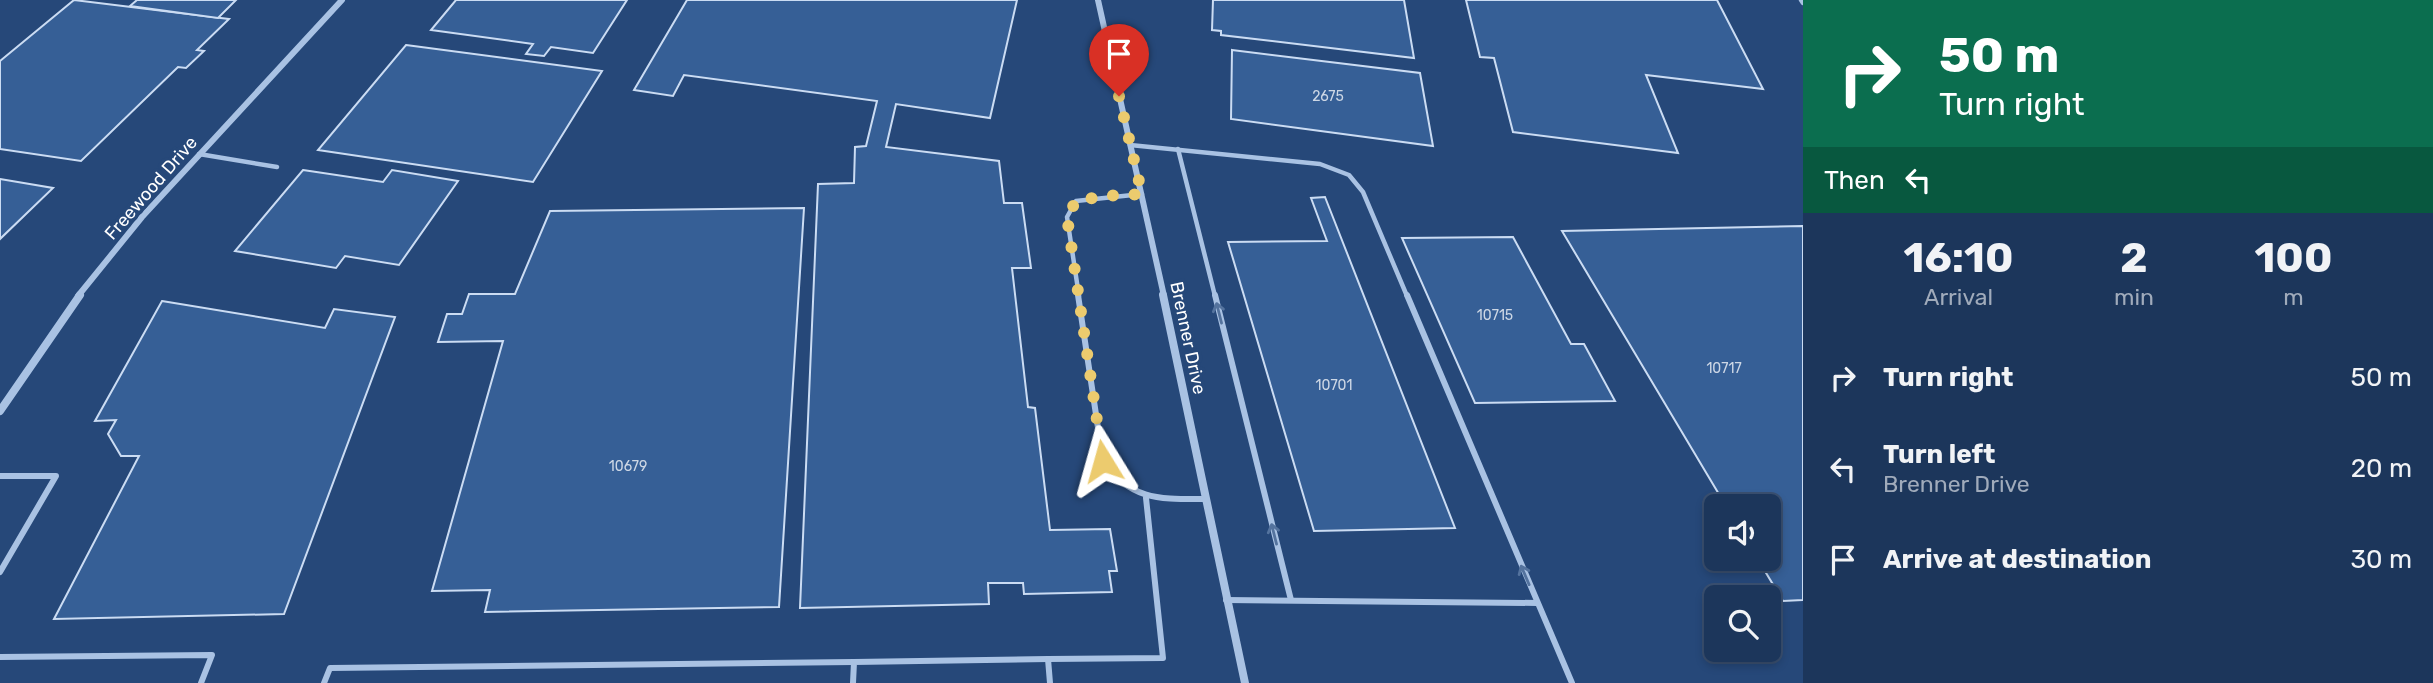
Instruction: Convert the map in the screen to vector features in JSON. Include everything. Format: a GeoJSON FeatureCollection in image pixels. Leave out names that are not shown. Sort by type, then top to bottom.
{"type":"FeatureCollection","features":[{"type":"Feature","properties":{"kind":"street","name":"Freewood Drive"},"geometry":{"type":"LineString","coordinates":[[0,411],[4,401],[85,287],[142,217],[342,0]]}},
{"type":"Feature","properties":{"kind":"street","name":"Brenner Drive"},"geometry":{"type":"LineString","coordinates":[[1098,0],[1142,194],[1245,683]]}},
{"type":"Feature","properties":{"kind":"lane"},"geometry":{"type":"LineString","coordinates":[[1130,145],[1320,164],[1349,174],[1363,192],[1572,683]]}},
{"type":"Feature","properties":{"kind":"lane"},"geometry":{"type":"LineString","coordinates":[[1178,149],[1291,600]]}},
{"type":"Feature","properties":{"kind":"lane"},"geometry":{"type":"LineString","coordinates":[[199,154],[277,167]]}},
{"type":"Feature","properties":{"kind":"lane"},"geometry":{"type":"LineString","coordinates":[[1142,194],[1076,201],[1067,217],[1103,461],[1113,478],[1146,498],[1205,499]]}},
{"type":"Feature","properties":{"kind":"lane"},"geometry":{"type":"LineString","coordinates":[[0,476],[56,476],[0,572]]}},
{"type":"Feature","properties":{"kind":"lane"},"geometry":{"type":"LineString","coordinates":[[324,683],[330,668],[1163,658],[1146,498]]}},
{"type":"Feature","properties":{"kind":"lane"},"geometry":{"type":"LineString","coordinates":[[1226,600],[1537,603]]}},
{"type":"Feature","properties":{"kind":"lane"},"geometry":{"type":"LineString","coordinates":[[0,657],[212,655],[201,683]]}},
{"type":"Feature","properties":{"kind":"lane"},"geometry":{"type":"LineString","coordinates":[[1048,659],[1050,683]]}},
{"type":"Feature","properties":{"kind":"lane"},"geometry":{"type":"LineString","coordinates":[[853,683],[854,662]]}},
{"type":"Feature","properties":{"kind":"building"},"geometry":{"type":"Polygon","coordinates":[[[74,0],[229,19],[197,50],[204,51],[186,68],[178,67],[81,161],[0,149],[0,61],[74,0]]]}},
{"type":"Feature","properties":{"kind":"building"},"geometry":{"type":"Polygon","coordinates":[[[137,0],[236,0],[218,18],[130,6],[137,0]]]}},
{"type":"Feature","properties":{"kind":"building"},"geometry":{"type":"Polygon","coordinates":[[[456,0],[627,0],[593,53],[551,47],[544,56],[526,54],[533,44],[431,30],[456,0]]]}},
{"type":"Feature","properties":{"kind":"building"},"geometry":{"type":"Polygon","coordinates":[[[687,0],[1017,0],[990,118],[896,104],[886,147],[999,161],[1004,203],[1022,203],[1031,268],[1012,268],[1028,407],[1035,408],[1050,530],[1110,529],[1117,571],[1109,571],[1112,592],[1024,594],[1023,583],[988,583],[989,604],[800,608],[818,184],[854,183],[855,147],[866,146],[877,101],[684,75],[673,96],[634,90],[687,0]]]}},
{"type":"Feature","properties":{"kind":"building"},"geometry":{"type":"Polygon","coordinates":[[[1213,0],[1404,0],[1414,58],[1221,35],[1221,31],[1212,30],[1213,0]]]}},
{"type":"Feature","properties":{"kind":"building"},"geometry":{"type":"Polygon","coordinates":[[[1466,0],[1717,0],[1763,89],[1646,75],[1678,153],[1513,132],[1494,58],[1480,57],[1466,0]]]}},
{"type":"Feature","properties":{"kind":"building"},"geometry":{"type":"Polygon","coordinates":[[[406,45],[602,71],[533,182],[318,150],[406,45]]]}},
{"type":"Feature","properties":{"kind":"building"},"geometry":{"type":"Polygon","coordinates":[[[1232,50],[1420,73],[1433,146],[1231,119],[1232,50]]]}},
{"type":"Feature","properties":{"kind":"building"},"geometry":{"type":"Polygon","coordinates":[[[303,170],[383,182],[392,170],[458,181],[399,265],[345,256],[336,268],[235,251],[303,170]]]}},
{"type":"Feature","properties":{"kind":"building"},"geometry":{"type":"Polygon","coordinates":[[[0,179],[53,188],[0,239],[0,179]]]}},
{"type":"Feature","properties":{"kind":"building"},"geometry":{"type":"Polygon","coordinates":[[[1325,197],[1455,528],[1314,531],[1228,242],[1327,241],[1311,198],[1325,197]]]}},
{"type":"Feature","properties":{"kind":"building"},"geometry":{"type":"Polygon","coordinates":[[[804,208],[779,607],[485,612],[490,590],[432,591],[503,341],[438,342],[447,314],[462,314],[469,294],[515,294],[550,211],[804,208]]]}},
{"type":"Feature","properties":{"kind":"building"},"geometry":{"type":"Polygon","coordinates":[[[1803,226],[1803,600],[1783,601],[1781,585],[1773,585],[1765,571],[1781,571],[1781,494],[1719,494],[1562,231],[1803,226]]]}},
{"type":"Feature","properties":{"kind":"building"},"geometry":{"type":"Polygon","coordinates":[[[1513,237],[1571,344],[1584,344],[1615,401],[1475,403],[1402,238],[1513,237]]]}},
{"type":"Feature","properties":{"kind":"building"},"geometry":{"type":"Polygon","coordinates":[[[162,301],[325,328],[334,309],[395,317],[284,614],[54,619],[139,456],[121,456],[108,434],[116,420],[95,421],[162,301]]]}},
{"type":"Feature","properties":{"kind":"route"},"geometry":{"type":"LineString","coordinates":[[1103,461],[1067,217],[1076,201],[1142,194],[1119,96]]}}]}
